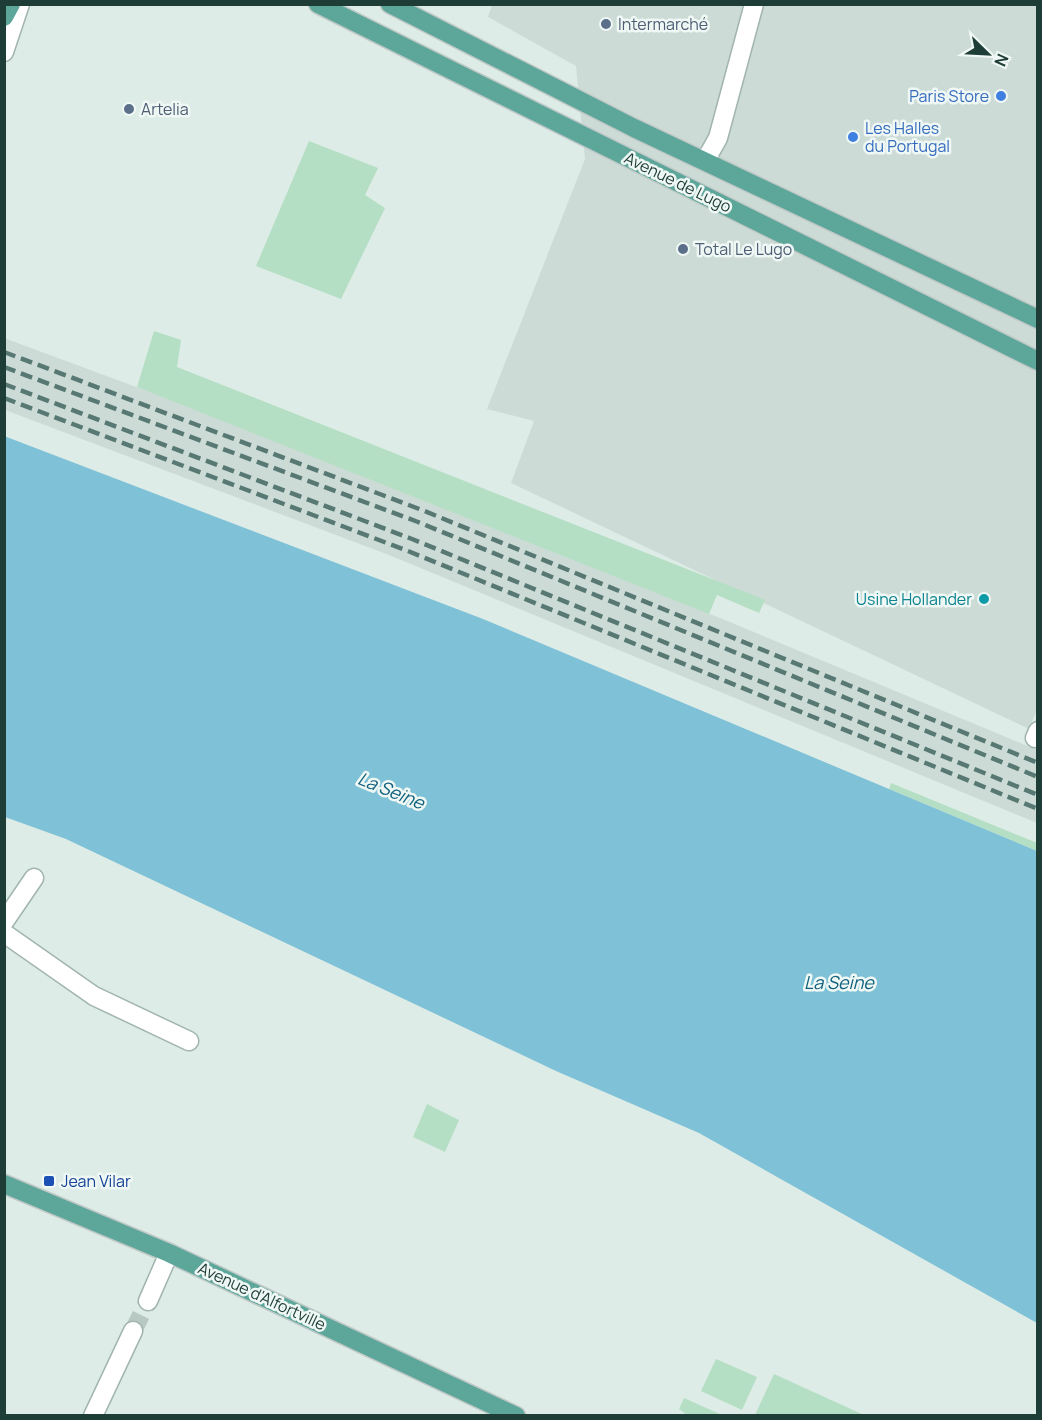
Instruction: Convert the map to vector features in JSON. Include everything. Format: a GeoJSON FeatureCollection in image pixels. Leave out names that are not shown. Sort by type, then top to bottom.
{"type":"FeatureCollection","features":[{"type":"Feature","properties":{"kind":"main road"},"geometry":{"type":"LineString","coordinates":[[4,17],[11,4]]}},
{"type":"Feature","properties":{"kind":"main road","name":"Avenue de Lugo"},"geometry":{"type":"LineString","coordinates":[[318,4],[1038,360]]}},
{"type":"Feature","properties":{"kind":"main road","name":"Avenue de Lugo"},"geometry":{"type":"LineString","coordinates":[[390,4],[705,161],[1038,319]]}},
{"type":"Feature","properties":{"kind":"main road","name":"Avenue d'Alfortville"},"geometry":{"type":"LineString","coordinates":[[4,1184],[169,1253],[516,1416]]}},
{"type":"Feature","properties":{"kind":"street"},"geometry":{"type":"LineString","coordinates":[[4,52],[20,4]]}},
{"type":"Feature","properties":{"kind":"street"},"geometry":{"type":"LineString","coordinates":[[705,161],[718,138],[754,4]]}},
{"type":"Feature","properties":{"kind":"street"},"geometry":{"type":"LineString","coordinates":[[4,922],[34,878]]}},
{"type":"Feature","properties":{"kind":"street"},"geometry":{"type":"LineString","coordinates":[[4,933],[94,996],[189,1041]]}},
{"type":"Feature","properties":{"kind":"street"},"geometry":{"type":"LineString","coordinates":[[148,1301],[169,1253]]}},
{"type":"Feature","properties":{"kind":"street"},"geometry":{"type":"LineString","coordinates":[[93,1416],[133,1331]]}},
{"type":"Feature","properties":{"kind":"shaded area"},"geometry":{"type":"Polygon","coordinates":[[[492,5],[1037,5],[1038,707],[1029,729],[511,483],[534,421],[487,409],[585,159],[576,66],[488,17],[492,5]]]}},
{"type":"Feature","properties":{"kind":"shaded area"},"geometry":{"type":"Polygon","coordinates":[[[4,338],[174,401],[725,620],[1037,750],[1037,823],[389,555],[5,410],[4,338]]]}},
{"type":"Feature","properties":{"kind":"green space"},"geometry":{"type":"Polygon","coordinates":[[[309,141],[378,168],[365,195],[385,208],[341,299],[256,266],[309,141]]]}},
{"type":"Feature","properties":{"kind":"green space"},"geometry":{"type":"Polygon","coordinates":[[[154,331],[181,340],[177,367],[765,600],[759,613],[717,595],[709,614],[137,387],[154,331]]]}},
{"type":"Feature","properties":{"kind":"green space"},"geometry":{"type":"Polygon","coordinates":[[[891,783],[1037,843],[1037,851],[889,789],[891,783]]]}},
{"type":"Feature","properties":{"kind":"green space"},"geometry":{"type":"Polygon","coordinates":[[[427,1104],[459,1120],[445,1152],[413,1137],[427,1104]]]}},
{"type":"Feature","properties":{"kind":"green space"},"geometry":{"type":"Polygon","coordinates":[[[716,1359],[757,1377],[742,1410],[701,1391],[716,1359]]]}},
{"type":"Feature","properties":{"kind":"green space"},"geometry":{"type":"Polygon","coordinates":[[[774,1374],[864,1415],[755,1415],[774,1374]]]}},
{"type":"Feature","properties":{"kind":"green space"},"geometry":{"type":"Polygon","coordinates":[[[684,1398],[722,1415],[687,1415],[679,1409],[684,1398]]]}},
{"type":"Feature","properties":{"kind":"water","name":"La Seine"},"geometry":{"type":"Polygon","coordinates":[[[4,436],[483,619],[1037,851],[1037,1323],[699,1133],[556,1071],[66,839],[5,817],[4,436]]]}},
{"type":"Feature","properties":{"kind":"tunnel"},"geometry":{"type":"LineString","coordinates":[[133,1331],[148,1301]]}},
{"type":"Feature","properties":{"kind":"railway"},"geometry":{"type":"LineString","coordinates":[[4,352],[422,510],[1038,763]]}},
{"type":"Feature","properties":{"kind":"railway"},"geometry":{"type":"LineString","coordinates":[[4,367],[418,522],[1038,777]]}},
{"type":"Feature","properties":{"kind":"railway"},"geometry":{"type":"LineString","coordinates":[[4,384],[412,539],[1038,795]]}},
{"type":"Feature","properties":{"kind":"railway"},"geometry":{"type":"LineString","coordinates":[[4,398],[408,551],[1038,809]]}},
{"type":"Feature","properties":{"kind":"place","name":"Intermarché"},"geometry":{"type":"Point","coordinates":[606,24]}},
{"type":"Feature","properties":{"kind":"place","name":"Paris Store"},"geometry":{"type":"Point","coordinates":[1001,96]}},
{"type":"Feature","properties":{"kind":"place","name":"Artelia"},"geometry":{"type":"Point","coordinates":[129,109]}},
{"type":"Feature","properties":{"kind":"place","name":"Les Halles du Portugal"},"geometry":{"type":"Point","coordinates":[853,137]}},
{"type":"Feature","properties":{"kind":"place","name":"Total Le Lugo"},"geometry":{"type":"Point","coordinates":[683,249]}},
{"type":"Feature","properties":{"kind":"place","name":"Usine Hollander"},"geometry":{"type":"Point","coordinates":[984,599]}},
{"type":"Feature","properties":{"kind":"place","name":"Jean Vilar"},"geometry":{"type":"Point","coordinates":[49,1181]}}]}
